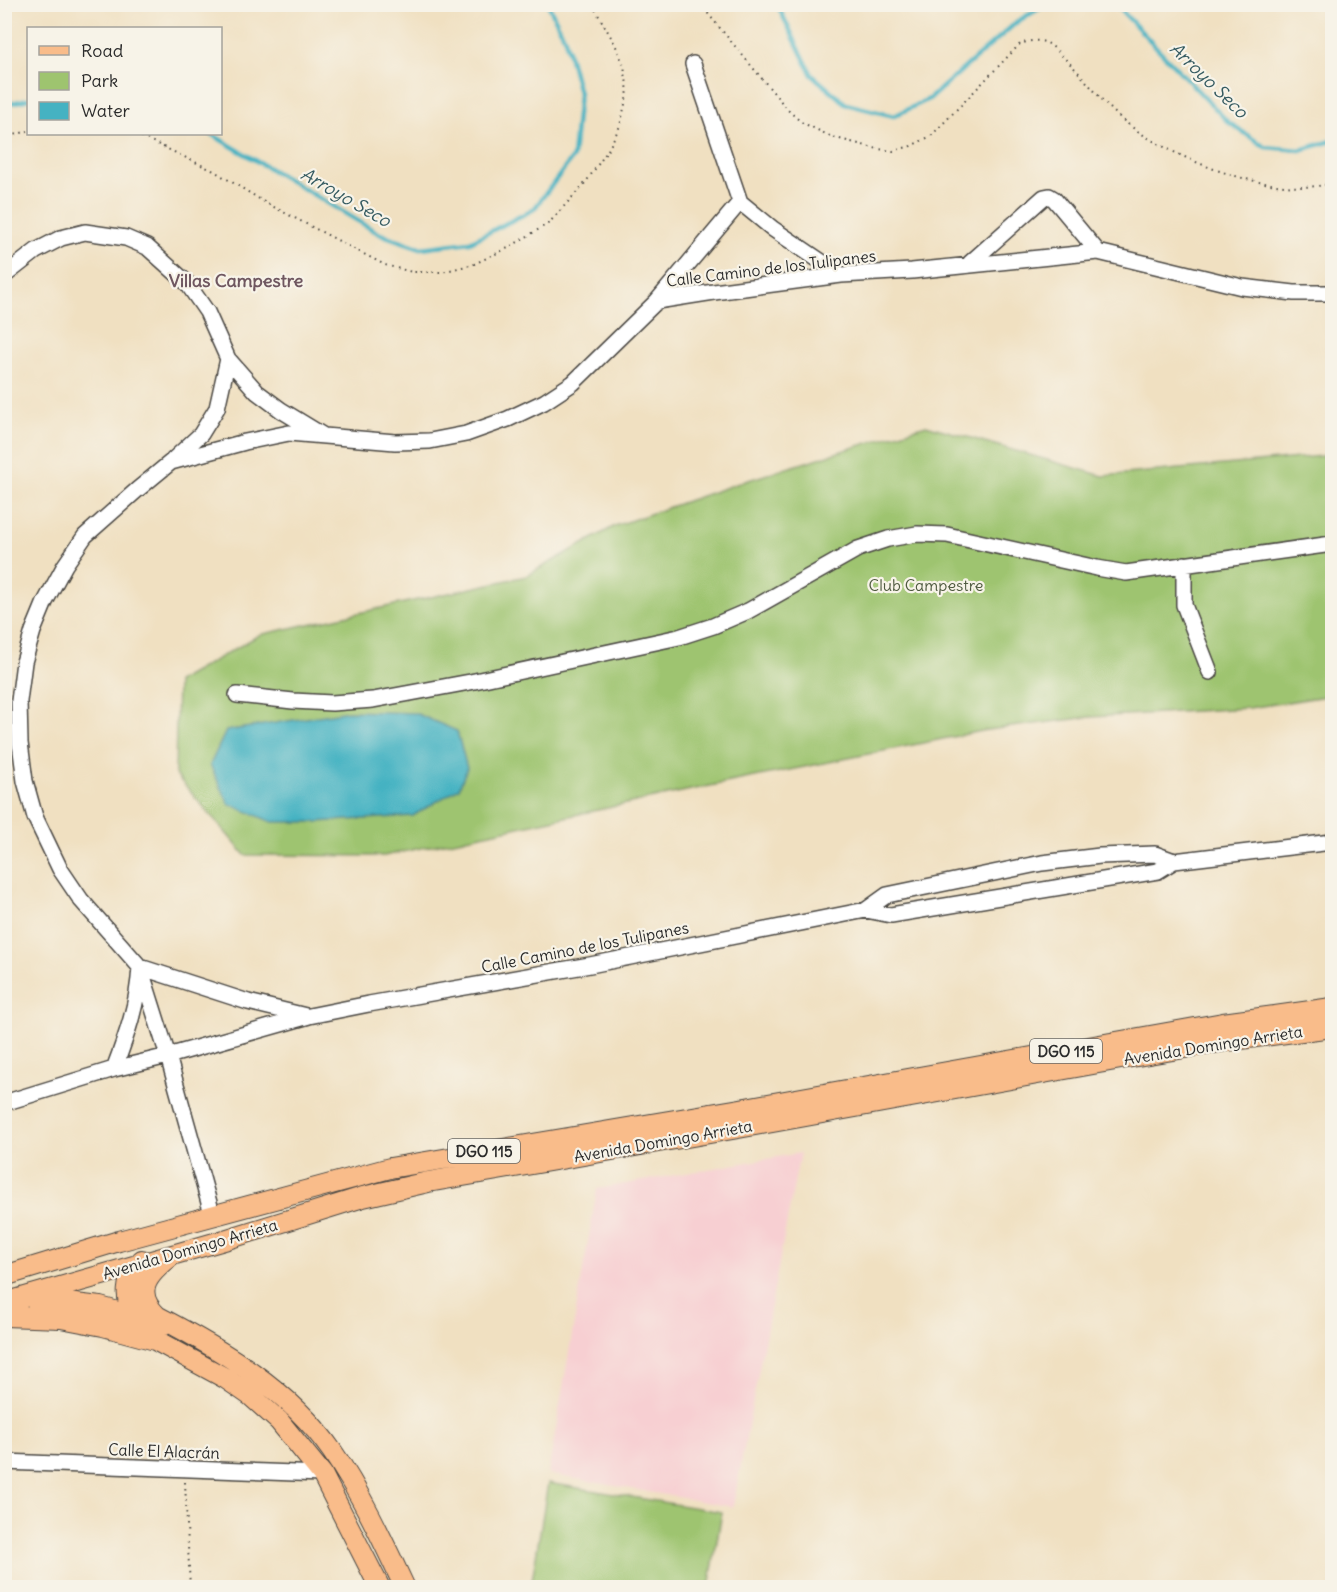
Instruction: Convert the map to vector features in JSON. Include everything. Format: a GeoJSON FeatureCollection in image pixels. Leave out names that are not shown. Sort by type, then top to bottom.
{"type":"FeatureCollection","features":[{"type":"Feature","properties":{"kind":"main road","name":"Avenida Domingo Arrieta"},"geometry":{"type":"LineString","coordinates":[[9,1300],[221,1241],[363,1197],[428,1182],[742,1118],[1225,1032],[1332,1008]]}},
{"type":"Feature","properties":{"kind":"main road","name":"Avenida Domingo Arrieta"},"geometry":{"type":"LineString","coordinates":[[1225,1032],[1332,1027]]}},
{"type":"Feature","properties":{"kind":"main road","name":"Avenida Domingo Arrieta"},"geometry":{"type":"LineString","coordinates":[[4,1276],[390,1168],[444,1157],[742,1118]]}},
{"type":"Feature","properties":{"kind":"main road"},"geometry":{"type":"LineString","coordinates":[[213,1217],[221,1241]]}},
{"type":"Feature","properties":{"kind":"main road"},"geometry":{"type":"LineString","coordinates":[[155,1340],[134,1316],[127,1297],[127,1288],[138,1264],[173,1227]]}},
{"type":"Feature","properties":{"kind":"main road"},"geometry":{"type":"LineString","coordinates":[[177,1252],[149,1277],[144,1287],[145,1301],[157,1316],[189,1332],[250,1371],[303,1417],[331,1450],[356,1489],[402,1580]]}},
{"type":"Feature","properties":{"kind":"main road"},"geometry":{"type":"LineString","coordinates":[[9,1300],[66,1302],[100,1307],[189,1332]]}},
{"type":"Feature","properties":{"kind":"main road"},"geometry":{"type":"LineString","coordinates":[[4,1316],[61,1318],[155,1340],[225,1378],[251,1396],[279,1421],[322,1474],[378,1586]]}},
{"type":"Feature","properties":{"kind":"street"},"geometry":{"type":"LineString","coordinates":[[693,64],[740,202],[772,229],[841,275]]}},
{"type":"Feature","properties":{"kind":"street"},"geometry":{"type":"LineString","coordinates":[[970,263],[1044,197],[1049,196],[1098,252]]}},
{"type":"Feature","properties":{"kind":"street"},"geometry":{"type":"LineString","coordinates":[[657,301],[740,202]]}},
{"type":"Feature","properties":{"kind":"street"},"geometry":{"type":"LineString","coordinates":[[4,276],[36,251],[61,238],[85,232],[126,238],[147,247],[187,283],[207,312],[228,359],[257,392],[281,410],[325,436]]}},
{"type":"Feature","properties":{"kind":"street","name":"Calle Camino de los Tulipanes"},"geometry":{"type":"LineString","coordinates":[[213,1217],[168,1056],[140,968],[81,900],[60,869],[35,817],[25,781],[20,742],[19,701],[24,662],[45,602],[65,565],[85,536],[137,490],[171,462],[245,442],[289,434],[363,440],[430,441],[466,434],[508,420],[544,402],[573,383],[657,301],[841,275],[912,271],[970,263],[1042,259],[1098,252],[1242,286],[1294,293],[1332,293]]}},
{"type":"Feature","properties":{"kind":"street"},"geometry":{"type":"LineString","coordinates":[[171,462],[201,434],[217,408],[228,359]]}},
{"type":"Feature","properties":{"kind":"street"},"geometry":{"type":"LineString","coordinates":[[237,695],[332,703],[373,700],[470,682],[679,637],[713,627],[748,611],[858,549],[888,539],[917,534],[947,535],[1114,572],[1141,572],[1332,544]]}},
{"type":"Feature","properties":{"kind":"street"},"geometry":{"type":"LineString","coordinates":[[1184,564],[1184,605],[1210,672]]}},
{"type":"Feature","properties":{"kind":"street","name":"Calle Camino de los Tulipanes"},"geometry":{"type":"LineString","coordinates":[[4,1103],[114,1069],[309,1016],[369,1004],[590,965],[866,910],[891,915],[1158,871],[1174,861],[1332,842]]}},
{"type":"Feature","properties":{"kind":"street","name":"Calle Camino de los Tulipanes"},"geometry":{"type":"LineString","coordinates":[[866,910],[887,895],[1042,863],[1100,856],[1155,854],[1174,861]]}},
{"type":"Feature","properties":{"kind":"street"},"geometry":{"type":"LineString","coordinates":[[114,1069],[138,994],[140,968]]}},
{"type":"Feature","properties":{"kind":"street","name":"Calle Camino de los Tulipanes"},"geometry":{"type":"LineString","coordinates":[[140,968],[248,1002],[309,1016]]}},
{"type":"Feature","properties":{"kind":"street","name":"Calle El Alacrán"},"geometry":{"type":"LineString","coordinates":[[4,1462],[322,1474]]}},
{"type":"Feature","properties":{"kind":"street"},"geometry":{"type":"LineString","coordinates":[[378,1586],[402,1580]]}},
{"type":"Feature","properties":{"kind":"path"},"geometry":{"type":"LineString","coordinates":[[138,135],[214,171],[266,203],[385,265],[412,272],[442,272],[474,264],[523,239],[554,218],[586,182],[608,150],[620,126],[628,92],[624,66],[615,44],[592,4]]}},
{"type":"Feature","properties":{"kind":"path"},"geometry":{"type":"LineString","coordinates":[[700,4],[788,110],[801,122],[832,137],[893,151],[911,146],[931,136],[1020,44],[1030,40],[1040,40],[1049,44],[1072,65],[1124,121],[1146,136],[1185,156],[1240,179],[1265,184],[1303,187],[1332,183]]}},
{"type":"Feature","properties":{"kind":"path"},"geometry":{"type":"LineString","coordinates":[[4,138],[27,132]]}},
{"type":"Feature","properties":{"kind":"path"},"geometry":{"type":"LineString","coordinates":[[184,1470],[190,1587]]}},
{"type":"Feature","properties":{"kind":"shaded area"},"geometry":{"type":"Polygon","coordinates":[[[800,1153],[733,1507],[548,1474],[597,1189],[800,1153]]]}},
{"type":"Feature","properties":{"kind":"green space","name":"Club Campestre"},"geometry":{"type":"Polygon","coordinates":[[[926,425],[1103,476],[1332,455],[1332,695],[1249,708],[1090,717],[987,730],[700,788],[384,856],[245,855],[175,774],[177,682],[259,635],[526,576],[615,526],[742,482],[926,425]]]}},
{"type":"Feature","properties":{"kind":"green space"},"geometry":{"type":"Polygon","coordinates":[[[548,1483],[722,1512],[709,1587],[531,1587],[548,1483]]]}},
{"type":"Feature","properties":{"kind":"water"},"geometry":{"type":"Polygon","coordinates":[[[349,711],[415,713],[457,731],[467,768],[459,788],[413,816],[316,822],[272,822],[229,804],[210,765],[226,731],[349,711]]]}},
{"type":"Feature","properties":{"kind":"waterway","name":"Arroyo Seco"},"geometry":{"type":"LineString","coordinates":[[213,135],[380,234],[421,248],[470,242],[534,209],[573,157],[579,93],[565,39],[548,4]]}},
{"type":"Feature","properties":{"kind":"waterway","name":"Arroyo Seco"},"geometry":{"type":"LineString","coordinates":[[777,4],[812,75],[846,104],[894,116],[929,99],[1018,21],[1047,4]]}},
{"type":"Feature","properties":{"kind":"waterway","name":"Arroyo Seco"},"geometry":{"type":"LineString","coordinates":[[1115,4],[1228,122],[1265,147],[1300,150],[1332,141]]}},
{"type":"Feature","properties":{"kind":"waterway","name":"Arroyo Seco"},"geometry":{"type":"LineString","coordinates":[[4,105],[27,99]]}},
{"type":"Feature","properties":{"kind":"district","name":"Villas Campestre"},"geometry":{"type":"Point","coordinates":[236,280]}}]}
